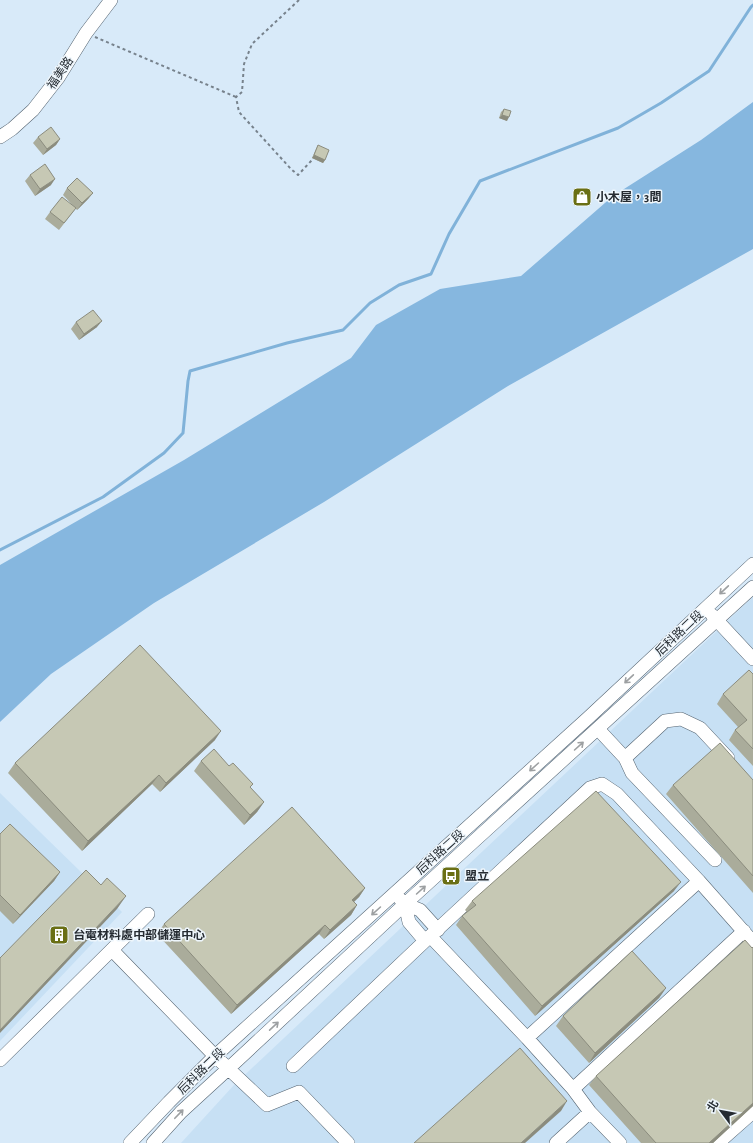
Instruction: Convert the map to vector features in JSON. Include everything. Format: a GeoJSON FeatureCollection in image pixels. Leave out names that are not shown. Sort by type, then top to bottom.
{"type":"FeatureCollection","features":[{"type":"Feature","properties":{"kind":"street","name":"福美路"},"geometry":{"type":"LineString","coordinates":[[0,137],[12,129],[33,110],[58,78],[86,33],[110,0]]}},
{"type":"Feature","properties":{"kind":"street","name":"后科路二段"},"geometry":{"type":"LineString","coordinates":[[130,1143],[215,1056],[588,718],[753,564]]}},
{"type":"Feature","properties":{"kind":"street","name":"后科路二段"},"geometry":{"type":"LineString","coordinates":[[153,1143],[181,1112],[228,1068],[405,904],[753,587]]}},
{"type":"Feature","properties":{"kind":"street"},"geometry":{"type":"LineString","coordinates":[[705,608],[753,659]]}},
{"type":"Feature","properties":{"kind":"street"},"geometry":{"type":"LineString","coordinates":[[625,758],[665,722],[681,719],[700,728],[737,769]]}},
{"type":"Feature","properties":{"kind":"street"},"geometry":{"type":"LineString","coordinates":[[598,729],[625,758],[632,773],[715,860]]}},
{"type":"Feature","properties":{"kind":"street"},"geometry":{"type":"LineString","coordinates":[[293,1066],[590,788],[602,784],[617,794],[699,881],[753,942]]}},
{"type":"Feature","properties":{"kind":"street"},"geometry":{"type":"LineString","coordinates":[[527,1038],[699,881]]}},
{"type":"Feature","properties":{"kind":"street"},"geometry":{"type":"LineString","coordinates":[[395,893],[405,904],[409,922],[431,936],[527,1038],[573,1089],[590,1112],[620,1143]]}},
{"type":"Feature","properties":{"kind":"street"},"geometry":{"type":"LineString","coordinates":[[0,1060],[148,914]]}},
{"type":"Feature","properties":{"kind":"street"},"geometry":{"type":"LineString","coordinates":[[573,1089],[744,931]]}},
{"type":"Feature","properties":{"kind":"street"},"geometry":{"type":"LineString","coordinates":[[112,950],[215,1056],[267,1105],[299,1092],[348,1143]]}},
{"type":"Feature","properties":{"kind":"street"},"geometry":{"type":"LineString","coordinates":[[556,1143],[590,1112]]}},
{"type":"Feature","properties":{"kind":"street"},"geometry":{"type":"LineString","coordinates":[[718,1143],[753,1112]]}},
{"type":"Feature","properties":{"kind":"path"},"geometry":{"type":"LineString","coordinates":[[236,97],[242,92],[244,64],[252,44],[299,0]]}},
{"type":"Feature","properties":{"kind":"path"},"geometry":{"type":"LineString","coordinates":[[86,33],[236,97]]}},
{"type":"Feature","properties":{"kind":"path"},"geometry":{"type":"LineString","coordinates":[[236,97],[239,112],[298,175],[312,160]]}},
{"type":"Feature","properties":{"kind":"shaded area"},"geometry":{"type":"Polygon","coordinates":[[[753,102],[753,249],[508,386],[324,502],[154,603],[51,674],[0,722],[0,565],[184,460],[351,358],[376,325],[440,289],[521,276],[613,196],[701,140],[753,102]]]}},
{"type":"Feature","properties":{"kind":"shaded area"},"geometry":{"type":"Polygon","coordinates":[[[753,597],[753,1143],[181,1143],[234,1085],[753,597]]]}},
{"type":"Feature","properties":{"kind":"shaded area","name":"台電材料處中部儲運中心"},"geometry":{"type":"Polygon","coordinates":[[[0,793],[122,912],[0,1041],[0,793]]]}},
{"type":"Feature","properties":{"kind":"building"},"geometry":{"type":"Polygon","coordinates":[[[504,109],[511,111],[509,117],[502,115],[504,109]]]}},
{"type":"Feature","properties":{"kind":"building"},"geometry":{"type":"Polygon","coordinates":[[[51,127],[60,139],[47,149],[38,137],[51,127]]]}},
{"type":"Feature","properties":{"kind":"building"},"geometry":{"type":"Polygon","coordinates":[[[318,145],[329,150],[325,160],[314,155],[318,145]]]}},
{"type":"Feature","properties":{"kind":"building"},"geometry":{"type":"Polygon","coordinates":[[[45,164],[55,179],[40,189],[30,175],[45,164]]]}},
{"type":"Feature","properties":{"kind":"building"},"geometry":{"type":"Polygon","coordinates":[[[77,178],[93,193],[82,203],[67,188],[77,178]]]}},
{"type":"Feature","properties":{"kind":"building"},"geometry":{"type":"Polygon","coordinates":[[[62,197],[76,208],[64,223],[50,212],[62,197]]]}},
{"type":"Feature","properties":{"kind":"building"},"geometry":{"type":"Polygon","coordinates":[[[93,310],[102,321],[84,334],[76,322],[93,310]]]}},
{"type":"Feature","properties":{"kind":"building"},"geometry":{"type":"Polygon","coordinates":[[[140,645],[221,731],[166,783],[159,775],[88,841],[15,763],[140,645]]]}},
{"type":"Feature","properties":{"kind":"building"},"geometry":{"type":"Polygon","coordinates":[[[749,670],[753,674],[753,749],[735,730],[747,720],[723,694],[749,670]]]}},
{"type":"Feature","properties":{"kind":"building"},"geometry":{"type":"Polygon","coordinates":[[[720,743],[753,780],[753,876],[673,785],[720,743]]]}},
{"type":"Feature","properties":{"kind":"building"},"geometry":{"type":"Polygon","coordinates":[[[214,749],[229,766],[233,763],[253,784],[250,787],[264,802],[250,815],[201,761],[214,749]]]}},
{"type":"Feature","properties":{"kind":"building"},"geometry":{"type":"Polygon","coordinates":[[[596,791],[681,882],[542,1006],[462,916],[476,905],[472,901],[596,791]]]}},
{"type":"Feature","properties":{"kind":"building"},"geometry":{"type":"Polygon","coordinates":[[[292,807],[365,888],[352,900],[357,905],[330,930],[325,925],[237,1005],[164,924],[292,807]]]}},
{"type":"Feature","properties":{"kind":"building"},"geometry":{"type":"Polygon","coordinates":[[[10,824],[60,872],[20,915],[0,895],[0,834],[10,824]]]}},
{"type":"Feature","properties":{"kind":"building","name":"台電材料處中部儲運中心"},"geometry":{"type":"Polygon","coordinates":[[[86,870],[101,885],[107,878],[126,896],[0,1030],[0,958],[86,870]]]}},
{"type":"Feature","properties":{"kind":"building"},"geometry":{"type":"Polygon","coordinates":[[[745,940],[752,948],[753,947],[753,1103],[709,1143],[656,1143],[596,1076],[745,940]]]}},
{"type":"Feature","properties":{"kind":"building"},"geometry":{"type":"Polygon","coordinates":[[[632,951],[666,988],[595,1053],[563,1016],[632,951]]]}},
{"type":"Feature","properties":{"kind":"building"},"geometry":{"type":"Polygon","coordinates":[[[520,1048],[567,1101],[521,1143],[414,1143],[520,1048]]]}},
{"type":"Feature","properties":{"kind":"waterway"},"geometry":{"type":"LineString","coordinates":[[0,550],[103,497],[164,453],[183,433],[190,371],[287,343],[343,330],[370,303],[399,285],[431,274],[449,234],[480,181],[618,128],[661,103],[709,71],[753,5]]}},
{"type":"Feature","properties":{"kind":"place","name":"小木屋，3間"},"geometry":{"type":"Point","coordinates":[582,197]}},
{"type":"Feature","properties":{"kind":"place","name":"盟立"},"geometry":{"type":"Point","coordinates":[451,876]}},
{"type":"Feature","properties":{"kind":"place","name":"台電材料處中部儲運中心"},"geometry":{"type":"Point","coordinates":[59,935]}}]}
